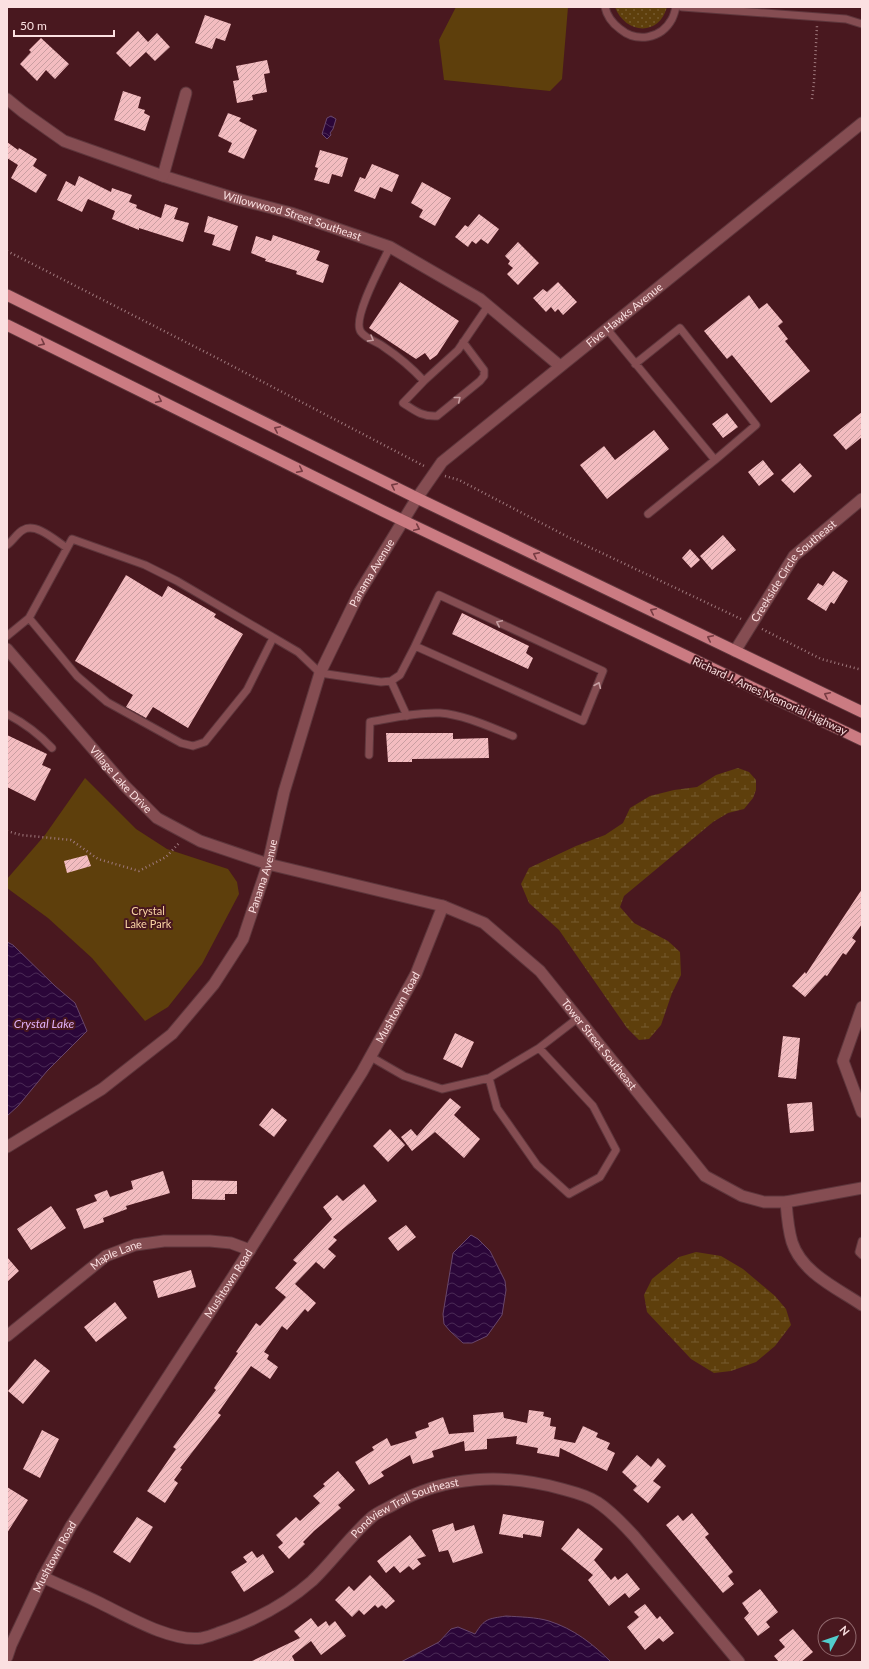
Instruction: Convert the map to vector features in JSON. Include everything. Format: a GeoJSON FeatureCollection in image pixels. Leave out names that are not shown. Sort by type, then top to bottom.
{"type":"FeatureCollection","features":[{"type":"Feature","properties":{"kind":"main road"},"geometry":{"type":"LineString","coordinates":[[7,295],[418,498],[862,712]]}},
{"type":"Feature","properties":{"kind":"main road","name":"Richard J. Ames Memorial Highway"},"geometry":{"type":"LineString","coordinates":[[7,326],[403,521],[862,740]]}},
{"type":"Feature","properties":{"kind":"street"},"geometry":{"type":"LineString","coordinates":[[163,176],[186,93]]}},
{"type":"Feature","properties":{"kind":"street","name":"Willowwood Street Southeast"},"geometry":{"type":"LineString","coordinates":[[7,99],[64,141],[163,176],[238,199],[291,213],[390,247],[480,299],[560,366]]}},
{"type":"Feature","properties":{"kind":"street","name":"Five Hawks Avenue"},"geometry":{"type":"LineString","coordinates":[[403,521],[442,462],[862,123]]}},
{"type":"Feature","properties":{"kind":"street","name":"Creekside Circle Southeast"},"geometry":{"type":"LineString","coordinates":[[735,651],[794,556],[862,499]]}},
{"type":"Feature","properties":{"kind":"street","name":"Panama Avenue"},"geometry":{"type":"LineString","coordinates":[[7,1147],[102,1089],[172,1034],[214,984],[243,939],[268,864],[284,792],[320,673],[359,593],[403,521]]}},
{"type":"Feature","properties":{"kind":"street","name":"Village Lake Drive"},"geometry":{"type":"LineString","coordinates":[[7,649],[125,786],[157,818],[200,841],[268,864]]}},
{"type":"Feature","properties":{"kind":"street","name":"Tower Street Southeast"},"geometry":{"type":"LineString","coordinates":[[268,864],[443,906],[484,923],[540,971],[705,1176],[742,1196],[764,1202],[786,1202],[862,1188]]}},
{"type":"Feature","properties":{"kind":"street","name":"Mushtown Road"},"geometry":{"type":"LineString","coordinates":[[7,1657],[11,1645],[43,1577],[71,1526],[321,1139],[371,1056],[416,974],[443,906]]}},
{"type":"Feature","properties":{"kind":"street"},"geometry":{"type":"LineString","coordinates":[[862,1007],[843,1061],[862,1112]]}},
{"type":"Feature","properties":{"kind":"street"},"geometry":{"type":"LineString","coordinates":[[786,1202],[792,1242],[801,1260],[822,1280],[862,1305]]}},
{"type":"Feature","properties":{"kind":"street","name":"Maple Lane"},"geometry":{"type":"LineString","coordinates":[[7,1336],[106,1256],[135,1245],[164,1241],[210,1241],[231,1243],[250,1250]]}},
{"type":"Feature","properties":{"kind":"street","name":"Pondview Trail Southeast"},"geometry":{"type":"LineString","coordinates":[[43,1577],[175,1637],[202,1639],[254,1618],[284,1602],[311,1581],[351,1537],[374,1516],[404,1499],[433,1487],[459,1481],[485,1478],[520,1480],[574,1492],[596,1501],[616,1517],[634,1536],[739,1662]]}},
{"type":"Feature","properties":{"kind":"lane"},"geometry":{"type":"LineString","coordinates":[[605,7],[610,22],[628,36],[640,38],[652,36],[663,30],[673,18],[676,7]]}},
{"type":"Feature","properties":{"kind":"lane"},"geometry":{"type":"LineString","coordinates":[[682,7],[846,19],[862,24]]}},
{"type":"Feature","properties":{"kind":"lane"},"geometry":{"type":"LineString","coordinates":[[390,247],[363,307],[358,324],[362,334],[384,346],[410,366],[424,381]]}},
{"type":"Feature","properties":{"kind":"lane"},"geometry":{"type":"LineString","coordinates":[[463,342],[484,370],[484,376],[480,381],[437,416],[428,417],[421,415],[402,403],[458,350],[463,342],[488,306]]}},
{"type":"Feature","properties":{"kind":"lane"},"geometry":{"type":"LineString","coordinates":[[635,364],[680,328],[756,426],[648,514]]}},
{"type":"Feature","properties":{"kind":"lane"},"geometry":{"type":"LineString","coordinates":[[607,329],[715,460]]}},
{"type":"Feature","properties":{"kind":"lane"},"geometry":{"type":"LineString","coordinates":[[7,544],[22,530],[29,528],[38,530],[67,548]]}},
{"type":"Feature","properties":{"kind":"lane"},"geometry":{"type":"LineString","coordinates":[[7,636],[29,618],[72,539],[144,565],[177,581],[210,599],[244,622],[298,652],[320,673],[381,682],[391,681],[400,675],[439,595],[604,671],[583,721],[415,646]]}},
{"type":"Feature","properties":{"kind":"lane"},"geometry":{"type":"LineString","coordinates":[[29,618],[77,676],[107,702],[181,743],[193,746],[205,742],[247,690],[273,638]]}},
{"type":"Feature","properties":{"kind":"lane"},"geometry":{"type":"LineString","coordinates":[[391,681],[407,716]]}},
{"type":"Feature","properties":{"kind":"lane"},"geometry":{"type":"LineString","coordinates":[[369,755],[370,722],[407,716],[440,713],[468,719],[513,736]]}},
{"type":"Feature","properties":{"kind":"lane"},"geometry":{"type":"LineString","coordinates":[[7,714],[26,725],[42,737],[52,748]]}},
{"type":"Feature","properties":{"kind":"lane"},"geometry":{"type":"LineString","coordinates":[[371,1056],[404,1076],[442,1089],[489,1078],[539,1048],[578,1018]]}},
{"type":"Feature","properties":{"kind":"lane"},"geometry":{"type":"LineString","coordinates":[[489,1078],[497,1108],[537,1165],[569,1194],[600,1177],[616,1150],[593,1106],[539,1048]]}},
{"type":"Feature","properties":{"kind":"lane"},"geometry":{"type":"LineString","coordinates":[[862,1241],[859,1252],[862,1255]]}},
{"type":"Feature","properties":{"kind":"path"},"geometry":{"type":"LineString","coordinates":[[812,99],[817,17]]}},
{"type":"Feature","properties":{"kind":"path"},"geometry":{"type":"LineString","coordinates":[[7,251],[435,472],[459,480],[568,537],[821,659],[862,670]]}},
{"type":"Feature","properties":{"kind":"path"},"geometry":{"type":"LineString","coordinates":[[7,831],[71,840],[98,859],[139,871],[166,857],[187,834]]}},
{"type":"Feature","properties":{"kind":"green space"},"geometry":{"type":"Polygon","coordinates":[[[456,7],[568,7],[562,79],[550,91],[444,80],[439,40],[456,7]]]}},
{"type":"Feature","properties":{"kind":"green space"},"geometry":{"type":"Polygon","coordinates":[[[615,7],[667,7],[663,17],[657,23],[650,27],[642,28],[634,27],[626,23],[615,7]]]}},
{"type":"Feature","properties":{"kind":"green space"},"geometry":{"type":"Polygon","coordinates":[[[738,768],[749,772],[756,780],[756,790],[753,798],[744,809],[728,813],[713,822],[624,896],[620,907],[634,923],[668,941],[680,952],[681,975],[672,993],[661,1025],[649,1039],[639,1040],[627,1028],[559,930],[529,903],[521,884],[529,868],[576,846],[605,835],[623,823],[630,808],[650,796],[674,790],[697,787],[716,775],[738,768]]]}},
{"type":"Feature","properties":{"kind":"green space","name":"Crystal Lake Park"},"geometry":{"type":"Polygon","coordinates":[[[85,778],[136,829],[167,849],[228,869],[237,882],[239,894],[202,964],[168,1007],[145,1021],[92,958],[48,918],[7,888],[7,879],[45,835],[85,778]]]}},
{"type":"Feature","properties":{"kind":"green space"},"geometry":{"type":"Polygon","coordinates":[[[696,1252],[721,1256],[743,1269],[775,1296],[786,1309],[791,1325],[775,1346],[756,1362],[731,1371],[714,1373],[691,1359],[647,1312],[644,1295],[652,1279],[679,1257],[696,1252]]]}},
{"type":"Feature","properties":{"kind":"water"},"geometry":{"type":"Polygon","coordinates":[[[331,116],[336,119],[330,133],[331,135],[327,139],[322,134],[327,118],[331,116]]]}},
{"type":"Feature","properties":{"kind":"water","name":"Crystal Lake"},"geometry":{"type":"Polygon","coordinates":[[[7,942],[13,945],[55,986],[75,1003],[87,1031],[47,1071],[18,1106],[7,1116],[7,942]]]}},
{"type":"Feature","properties":{"kind":"water"},"geometry":{"type":"Polygon","coordinates":[[[471,1235],[478,1239],[490,1251],[505,1281],[506,1290],[502,1315],[487,1336],[472,1343],[463,1343],[444,1324],[443,1314],[453,1253],[471,1235]]]}},
{"type":"Feature","properties":{"kind":"water"},"geometry":{"type":"Polygon","coordinates":[[[506,1616],[528,1617],[558,1624],[583,1638],[611,1662],[401,1662],[439,1642],[451,1629],[458,1627],[475,1634],[484,1622],[506,1616]]]}},
{"type":"Feature","properties":{"kind":"building"},"geometry":{"type":"Polygon","coordinates":[[[205,15],[231,24],[225,41],[216,38],[212,49],[195,43],[205,15]]]}},
{"type":"Feature","properties":{"kind":"building"},"geometry":{"type":"Polygon","coordinates":[[[138,31],[148,42],[157,33],[170,47],[155,61],[146,52],[130,67],[116,53],[138,31]]]}},
{"type":"Feature","properties":{"kind":"building"},"geometry":{"type":"Polygon","coordinates":[[[41,38],[69,64],[55,79],[46,70],[37,81],[20,64],[31,52],[29,50],[41,38]]]}},
{"type":"Feature","properties":{"kind":"building"},"geometry":{"type":"Polygon","coordinates":[[[267,60],[270,73],[264,74],[267,92],[252,95],[253,100],[237,103],[233,81],[239,80],[236,66],[267,60]]]}},
{"type":"Feature","properties":{"kind":"building"},"geometry":{"type":"Polygon","coordinates":[[[123,91],[141,97],[138,108],[145,110],[144,113],[150,116],[145,131],[114,120],[123,91]]]}},
{"type":"Feature","properties":{"kind":"building"},"geometry":{"type":"Polygon","coordinates":[[[228,113],[241,118],[239,121],[257,130],[244,159],[228,152],[232,143],[218,136],[228,113]]]}},
{"type":"Feature","properties":{"kind":"building"},"geometry":{"type":"Polygon","coordinates":[[[7,142],[18,150],[19,148],[37,159],[33,166],[47,175],[36,193],[11,178],[18,165],[7,158],[7,142]]]}},
{"type":"Feature","properties":{"kind":"building"},"geometry":{"type":"Polygon","coordinates":[[[320,150],[348,158],[342,177],[332,174],[329,184],[314,180],[318,168],[315,167],[320,150]]]}},
{"type":"Feature","properties":{"kind":"building"},"geometry":{"type":"Polygon","coordinates":[[[372,164],[399,175],[392,192],[380,187],[375,199],[354,191],[360,177],[365,179],[372,164]]]}},
{"type":"Feature","properties":{"kind":"building"},"geometry":{"type":"Polygon","coordinates":[[[79,176],[111,192],[112,188],[132,195],[129,202],[137,205],[136,208],[161,218],[165,204],[178,208],[174,219],[189,223],[183,242],[139,228],[139,230],[112,219],[115,211],[88,199],[82,212],[57,200],[66,181],[75,186],[79,176]]]}},
{"type":"Feature","properties":{"kind":"building"},"geometry":{"type":"Polygon","coordinates":[[[422,182],[451,198],[435,226],[419,217],[423,210],[411,203],[422,182]]]}},
{"type":"Feature","properties":{"kind":"building"},"geometry":{"type":"Polygon","coordinates":[[[479,214],[499,229],[488,244],[481,239],[476,244],[472,241],[468,247],[455,237],[465,225],[468,227],[479,214]]]}},
{"type":"Feature","properties":{"kind":"building"},"geometry":{"type":"Polygon","coordinates":[[[208,216],[238,226],[230,251],[212,245],[215,235],[204,232],[208,216]]]}},
{"type":"Feature","properties":{"kind":"building"},"geometry":{"type":"Polygon","coordinates":[[[273,235],[320,251],[316,260],[329,265],[323,283],[296,274],[297,271],[265,261],[266,259],[251,253],[256,236],[271,241],[273,235]]]}},
{"type":"Feature","properties":{"kind":"building"},"geometry":{"type":"Polygon","coordinates":[[[518,242],[539,263],[518,285],[507,274],[513,268],[508,264],[510,261],[505,256],[518,242]]]}},
{"type":"Feature","properties":{"kind":"building"},"geometry":{"type":"Polygon","coordinates":[[[400,282],[459,321],[437,355],[430,360],[425,353],[416,359],[369,328],[400,282]]]}},
{"type":"Feature","properties":{"kind":"building"},"geometry":{"type":"Polygon","coordinates":[[[558,282],[577,302],[563,315],[558,309],[555,312],[551,307],[546,312],[533,298],[543,289],[547,292],[558,282]]]}},
{"type":"Feature","properties":{"kind":"building"},"geometry":{"type":"Polygon","coordinates":[[[749,295],[759,309],[767,303],[783,322],[778,326],[788,339],[785,341],[810,371],[771,403],[732,355],[727,359],[704,331],[749,295]]]}},
{"type":"Feature","properties":{"kind":"building"},"geometry":{"type":"Polygon","coordinates":[[[862,412],[862,437],[846,450],[833,435],[862,412]]]}},
{"type":"Feature","properties":{"kind":"building"},"geometry":{"type":"Polygon","coordinates":[[[727,413],[738,427],[723,438],[712,424],[727,413]]]}},
{"type":"Feature","properties":{"kind":"building"},"geometry":{"type":"Polygon","coordinates":[[[654,430],[669,449],[607,499],[580,465],[604,446],[615,460],[654,430]]]}},
{"type":"Feature","properties":{"kind":"building"},"geometry":{"type":"Polygon","coordinates":[[[763,460],[774,474],[759,486],[748,472],[763,460]]]}},
{"type":"Feature","properties":{"kind":"building"},"geometry":{"type":"Polygon","coordinates":[[[800,463],[812,476],[794,493],[781,480],[800,463]]]}},
{"type":"Feature","properties":{"kind":"building"},"geometry":{"type":"Polygon","coordinates":[[[723,535],[736,550],[712,570],[700,556],[723,535]]]}},
{"type":"Feature","properties":{"kind":"building"},"geometry":{"type":"Polygon","coordinates":[[[690,549],[700,560],[691,568],[682,558],[690,549]]]}},
{"type":"Feature","properties":{"kind":"building"},"geometry":{"type":"Polygon","coordinates":[[[833,571],[848,581],[834,604],[831,602],[826,611],[807,599],[818,583],[823,586],[833,571]]]}},
{"type":"Feature","properties":{"kind":"building"},"geometry":{"type":"Polygon","coordinates":[[[126,575],[162,597],[168,586],[216,614],[214,617],[243,634],[188,728],[153,707],[146,718],[126,707],[133,695],[75,661],[126,575]]]}},
{"type":"Feature","properties":{"kind":"building"},"geometry":{"type":"Polygon","coordinates":[[[462,613],[529,646],[526,653],[533,658],[528,669],[452,634],[462,613]]]}},
{"type":"Feature","properties":{"kind":"building"},"geometry":{"type":"Polygon","coordinates":[[[386,733],[453,733],[453,739],[488,738],[489,758],[412,759],[412,762],[388,762],[386,733]]]}},
{"type":"Feature","properties":{"kind":"building"},"geometry":{"type":"Polygon","coordinates":[[[7,735],[47,754],[42,765],[51,769],[35,801],[7,787],[7,735]]]}},
{"type":"Feature","properties":{"kind":"building"},"geometry":{"type":"Polygon","coordinates":[[[87,855],[91,866],[67,873],[64,861],[87,855]]]}},
{"type":"Feature","properties":{"kind":"building"},"geometry":{"type":"Polygon","coordinates":[[[862,889],[862,924],[852,938],[856,941],[846,955],[843,953],[827,976],[825,975],[805,997],[792,986],[805,972],[806,974],[862,889]]]}},
{"type":"Feature","properties":{"kind":"building"},"geometry":{"type":"Polygon","coordinates":[[[455,1033],[474,1042],[462,1068],[443,1059],[455,1033]]]}},
{"type":"Feature","properties":{"kind":"building"},"geometry":{"type":"Polygon","coordinates":[[[783,1036],[800,1038],[796,1079],[778,1077],[783,1036]]]}},
{"type":"Feature","properties":{"kind":"building"},"geometry":{"type":"Polygon","coordinates":[[[450,1098],[461,1107],[454,1115],[480,1139],[464,1158],[435,1132],[412,1151],[401,1137],[411,1129],[417,1136],[450,1098]]]}},
{"type":"Feature","properties":{"kind":"building"},"geometry":{"type":"Polygon","coordinates":[[[812,1102],[814,1131],[790,1133],[787,1104],[812,1102]]]}},
{"type":"Feature","properties":{"kind":"building"},"geometry":{"type":"Polygon","coordinates":[[[272,1108],[287,1120],[274,1137],[259,1125],[272,1108]]]}},
{"type":"Feature","properties":{"kind":"building"},"geometry":{"type":"Polygon","coordinates":[[[390,1129],[405,1145],[388,1162],[373,1146],[390,1129]]]}},
{"type":"Feature","properties":{"kind":"building"},"geometry":{"type":"Polygon","coordinates":[[[163,1171],[170,1193],[126,1206],[127,1209],[103,1218],[104,1222],[84,1229],[76,1209],[97,1201],[94,1195],[107,1190],[110,1197],[133,1189],[131,1181],[163,1171]]]}},
{"type":"Feature","properties":{"kind":"building"},"geometry":{"type":"Polygon","coordinates":[[[192,1180],[237,1181],[237,1194],[225,1194],[225,1200],[192,1199],[192,1180]]]}},
{"type":"Feature","properties":{"kind":"building"},"geometry":{"type":"Polygon","coordinates":[[[364,1184],[377,1201],[333,1237],[337,1240],[328,1249],[336,1256],[324,1269],[316,1262],[295,1284],[316,1303],[308,1312],[305,1309],[287,1330],[282,1326],[264,1352],[269,1355],[267,1359],[278,1367],[270,1379],[251,1366],[218,1413],[221,1415],[180,1468],[182,1469],[174,1480],[178,1483],[165,1503],[147,1491],[176,1449],[173,1447],[216,1390],[214,1388],[256,1323],[260,1326],[286,1297],[275,1288],[297,1263],[293,1260],[332,1219],[323,1207],[337,1195],[343,1201],[364,1184]]]}},
{"type":"Feature","properties":{"kind":"building"},"geometry":{"type":"Polygon","coordinates":[[[51,1206],[66,1228],[31,1250],[17,1229],[51,1206]]]}},
{"type":"Feature","properties":{"kind":"building"},"geometry":{"type":"Polygon","coordinates":[[[406,1225],[416,1237],[398,1251],[388,1238],[406,1225]]]}},
{"type":"Feature","properties":{"kind":"building"},"geometry":{"type":"Polygon","coordinates":[[[7,1257],[19,1271],[7,1282],[7,1257]]]}},
{"type":"Feature","properties":{"kind":"building"},"geometry":{"type":"Polygon","coordinates":[[[191,1270],[196,1287],[158,1298],[153,1281],[191,1270]]]}},
{"type":"Feature","properties":{"kind":"building"},"geometry":{"type":"Polygon","coordinates":[[[115,1302],[127,1318],[96,1342],[84,1327],[115,1302]]]}},
{"type":"Feature","properties":{"kind":"building"},"geometry":{"type":"Polygon","coordinates":[[[35,1359],[50,1371],[23,1404],[8,1391],[35,1359]]]}},
{"type":"Feature","properties":{"kind":"building"},"geometry":{"type":"Polygon","coordinates":[[[529,1410],[544,1412],[543,1416],[551,1418],[550,1426],[556,1427],[554,1439],[575,1443],[583,1426],[598,1433],[596,1437],[610,1443],[607,1449],[615,1453],[607,1471],[560,1448],[559,1457],[537,1453],[538,1448],[516,1444],[517,1436],[487,1439],[487,1449],[465,1451],[464,1441],[432,1451],[434,1457],[413,1464],[410,1455],[381,1472],[384,1476],[369,1485],[355,1462],[374,1450],[372,1447],[387,1438],[391,1446],[417,1438],[415,1432],[429,1427],[428,1423],[443,1417],[449,1434],[474,1432],[473,1415],[503,1412],[504,1418],[527,1423],[529,1410]]]}},
{"type":"Feature","properties":{"kind":"building"},"geometry":{"type":"Polygon","coordinates":[[[42,1430],[59,1439],[40,1478],[23,1469],[42,1430]]]}},
{"type":"Feature","properties":{"kind":"building"},"geometry":{"type":"Polygon","coordinates":[[[637,1455],[651,1467],[658,1458],[666,1466],[653,1481],[661,1487],[648,1503],[633,1490],[637,1486],[622,1472],[637,1455]]]}},
{"type":"Feature","properties":{"kind":"building"},"geometry":{"type":"Polygon","coordinates":[[[338,1471],[355,1490],[338,1505],[341,1508],[314,1531],[303,1542],[305,1544],[289,1559],[278,1547],[283,1543],[276,1535],[296,1517],[300,1521],[320,1503],[313,1496],[325,1486],[323,1484],[338,1471]]]}},
{"type":"Feature","properties":{"kind":"building"},"geometry":{"type":"Polygon","coordinates":[[[7,1487],[28,1500],[7,1533],[7,1487]]]}},
{"type":"Feature","properties":{"kind":"building"},"geometry":{"type":"Polygon","coordinates":[[[692,1513],[709,1534],[705,1537],[733,1572],[728,1576],[734,1584],[723,1593],[666,1525],[678,1515],[683,1521],[692,1513]]]}},
{"type":"Feature","properties":{"kind":"building"},"geometry":{"type":"Polygon","coordinates":[[[503,1514],[544,1521],[541,1537],[523,1534],[523,1538],[499,1534],[503,1514]]]}},
{"type":"Feature","properties":{"kind":"building"},"geometry":{"type":"Polygon","coordinates":[[[137,1517],[153,1527],[130,1563],[113,1552],[137,1517]]]}},
{"type":"Feature","properties":{"kind":"building"},"geometry":{"type":"Polygon","coordinates":[[[453,1523],[455,1531],[474,1525],[483,1553],[453,1563],[448,1550],[439,1552],[432,1530],[453,1523]]]}},
{"type":"Feature","properties":{"kind":"building"},"geometry":{"type":"Polygon","coordinates":[[[578,1528],[603,1549],[594,1560],[611,1580],[615,1576],[618,1580],[627,1573],[640,1589],[629,1598],[625,1593],[609,1606],[588,1580],[593,1575],[561,1549],[578,1528]]]}},
{"type":"Feature","properties":{"kind":"building"},"geometry":{"type":"Polygon","coordinates":[[[410,1535],[426,1556],[417,1559],[421,1564],[413,1570],[409,1566],[400,1573],[394,1566],[386,1573],[377,1561],[410,1535]]]}},
{"type":"Feature","properties":{"kind":"building"},"geometry":{"type":"Polygon","coordinates":[[[252,1551],[257,1558],[263,1554],[274,1572],[244,1592],[231,1572],[247,1562],[243,1557],[252,1551]]]}},
{"type":"Feature","properties":{"kind":"building"},"geometry":{"type":"Polygon","coordinates":[[[370,1575],[395,1601],[386,1609],[382,1605],[378,1608],[375,1605],[364,1615],[359,1610],[352,1617],[335,1600],[349,1586],[354,1591],[370,1575]]]}},
{"type":"Feature","properties":{"kind":"building"},"geometry":{"type":"Polygon","coordinates":[[[760,1589],[778,1612],[766,1622],[770,1627],[758,1636],[744,1618],[749,1613],[742,1603],[760,1589]]]}},
{"type":"Feature","properties":{"kind":"building"},"geometry":{"type":"Polygon","coordinates":[[[645,1604],[657,1619],[660,1616],[674,1633],[663,1642],[659,1638],[645,1650],[627,1627],[639,1617],[634,1612],[645,1604]]]}},
{"type":"Feature","properties":{"kind":"building"},"geometry":{"type":"Polygon","coordinates":[[[311,1618],[318,1627],[326,1621],[329,1626],[335,1621],[346,1636],[321,1655],[311,1641],[292,1656],[295,1662],[250,1662],[300,1638],[294,1631],[311,1618]]]}},
{"type":"Feature","properties":{"kind":"building"},"geometry":{"type":"Polygon","coordinates":[[[793,1629],[813,1652],[801,1662],[779,1662],[774,1656],[785,1647],[779,1640],[793,1629]]]}}]}
